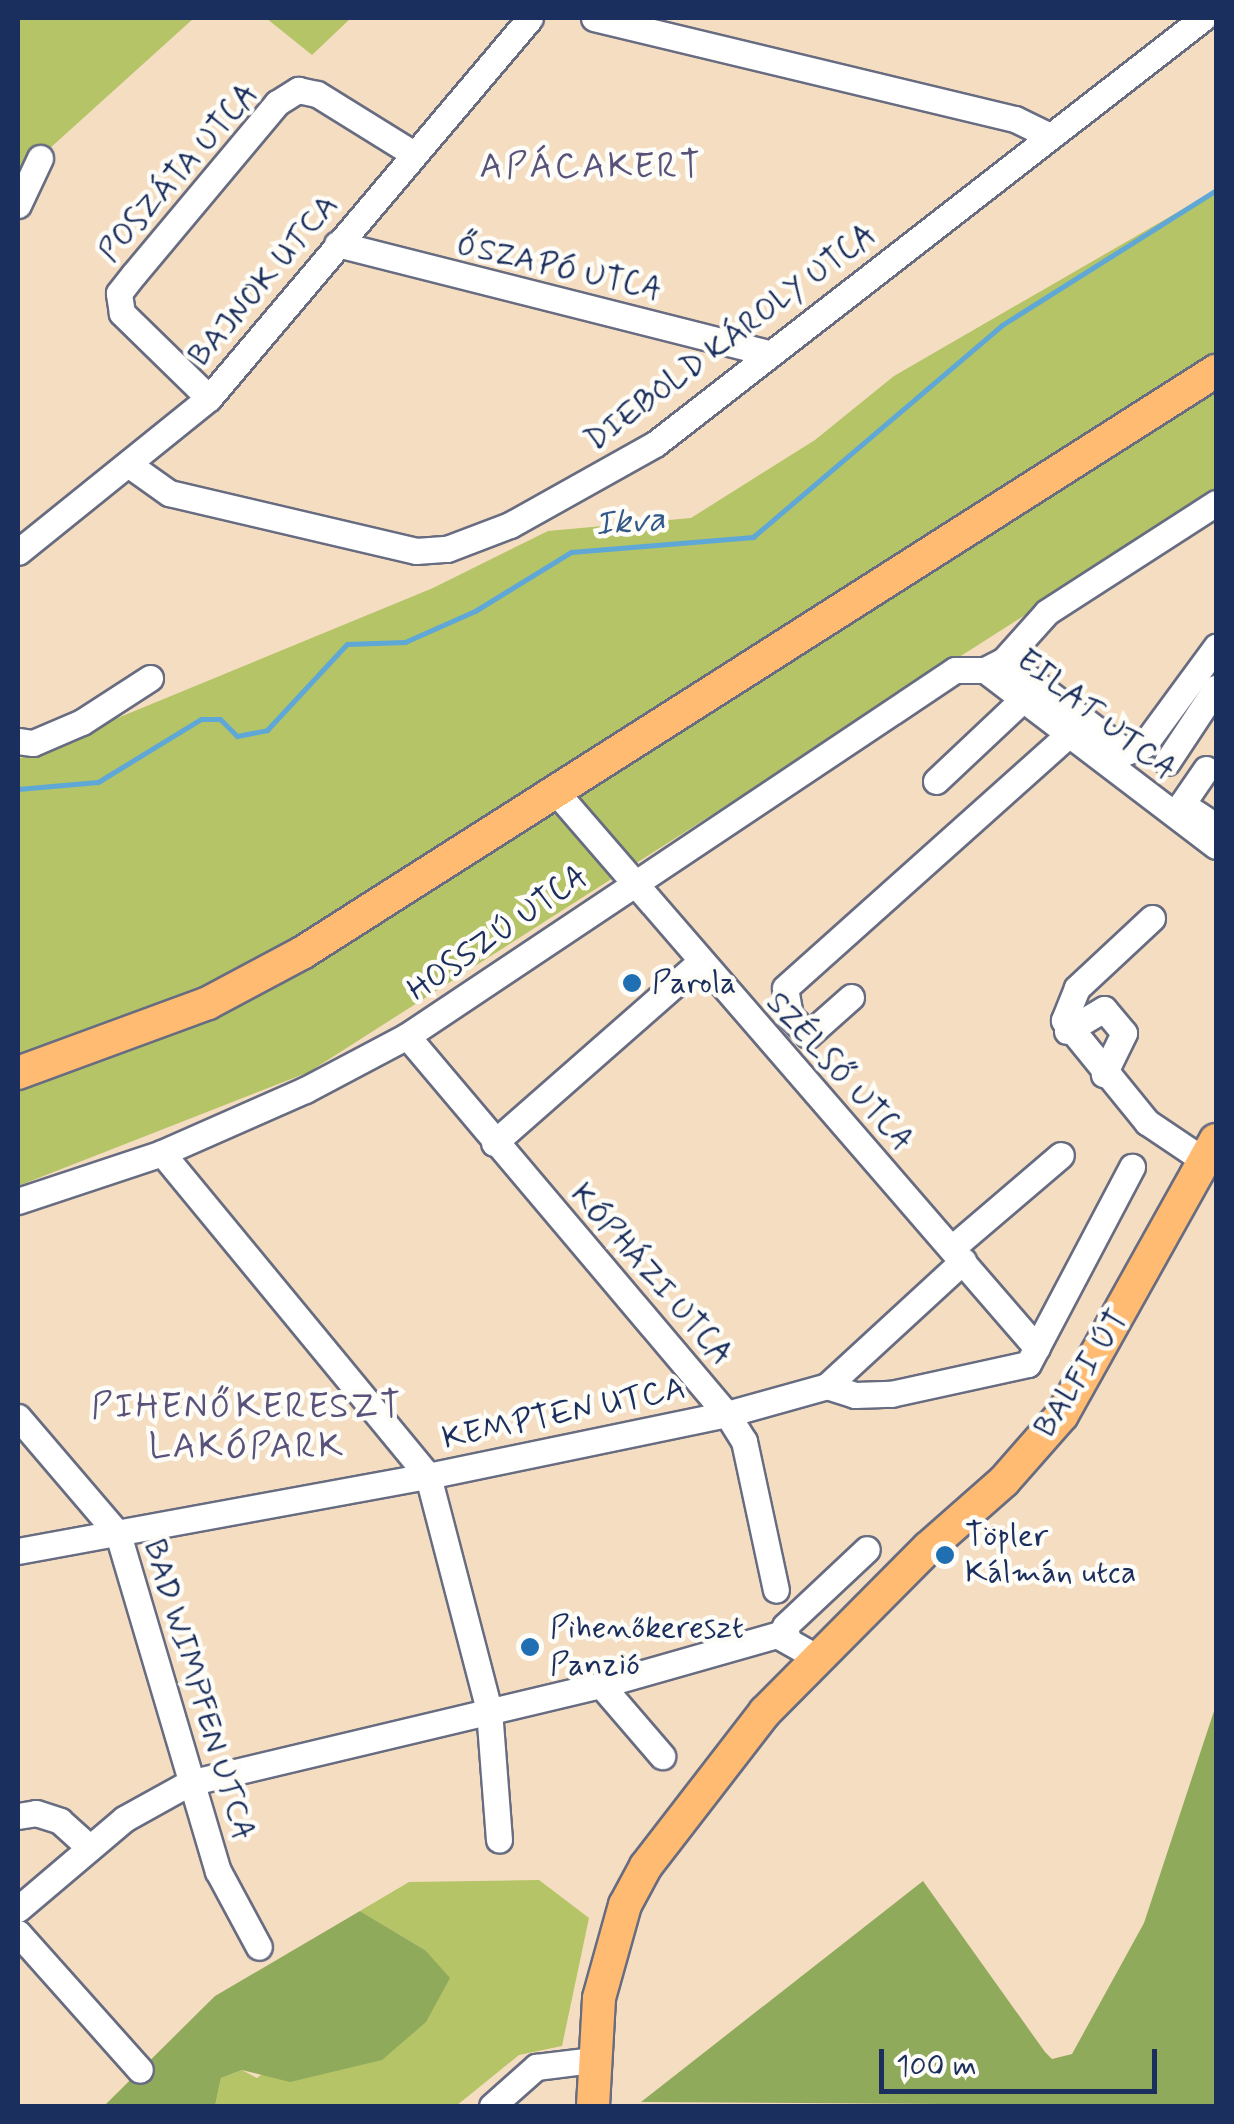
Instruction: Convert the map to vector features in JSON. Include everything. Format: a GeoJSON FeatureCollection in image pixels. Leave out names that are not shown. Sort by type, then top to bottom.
{"type":"FeatureCollection","features":[{"type":"Feature","properties":{"kind":"main road"},"geometry":{"type":"LineString","coordinates":[[18,1072],[208,1004],[302,953],[1216,371]]}},
{"type":"Feature","properties":{"kind":"main road","name":"BALFI ÚT"},"geometry":{"type":"LineString","coordinates":[[593,2106],[592,2060],[610,1950],[646,1866],[711,1775],[818,1658],[1004,1481],[1062,1415],[1211,1151]]}},
{"type":"Feature","properties":{"kind":"street","name":"BAJNOK UTCA"},"geometry":{"type":"LineString","coordinates":[[18,552],[131,466],[209,398],[412,153],[530,18]]}},
{"type":"Feature","properties":{"kind":"street"},"geometry":{"type":"LineString","coordinates":[[594,18],[1015,119],[1048,134]]}},
{"type":"Feature","properties":{"kind":"street","name":"DIEBOLD KÁROLY UTCA"},"geometry":{"type":"LineString","coordinates":[[131,466],[169,494],[416,551],[446,549],[602,479],[1199,19]]}},
{"type":"Feature","properties":{"kind":"street","name":"POSZÁTA UTCA"},"geometry":{"type":"LineString","coordinates":[[209,398],[122,313],[119,293],[134,274],[278,103],[298,90],[317,94],[412,153]]}},
{"type":"Feature","properties":{"kind":"street"},"geometry":{"type":"LineString","coordinates":[[18,205],[40,158]]}},
{"type":"Feature","properties":{"kind":"street","name":"ŐSZAPÓ UTCA"},"geometry":{"type":"LineString","coordinates":[[338,244],[386,262],[767,353]]}},
{"type":"Feature","properties":{"kind":"street"},"geometry":{"type":"LineString","coordinates":[[1216,503],[1047,612],[994,665],[1126,752],[1144,745],[1216,647]]}},
{"type":"Feature","properties":{"kind":"street","name":"EILAT UTCA"},"geometry":{"type":"LineString","coordinates":[[994,665],[1022,700],[1130,798],[1210,841]]}},
{"type":"Feature","properties":{"kind":"street","name":"HOSSZÚ UTCA"},"geometry":{"type":"LineString","coordinates":[[18,1201],[162,1152],[306,1090],[408,1036],[632,881],[955,670],[994,665]]}},
{"type":"Feature","properties":{"kind":"street"},"geometry":{"type":"LineString","coordinates":[[18,740],[33,742],[82,722],[150,678]]}},
{"type":"Feature","properties":{"kind":"street"},"geometry":{"type":"LineString","coordinates":[[1167,762],[1216,688]]}},
{"type":"Feature","properties":{"kind":"street"},"geometry":{"type":"LineString","coordinates":[[936,781],[1022,700]]}},
{"type":"Feature","properties":{"kind":"street","name":"SZÉLSŐ UTCA"},"geometry":{"type":"LineString","coordinates":[[851,997],[808,1035],[790,1016],[785,988],[1066,737]]}},
{"type":"Feature","properties":{"kind":"street"},"geometry":{"type":"LineString","coordinates":[[1206,769],[1182,804],[1212,824],[1210,841]]}},
{"type":"Feature","properties":{"kind":"street","name":"SZÉLSŐ UTCA"},"geometry":{"type":"LineString","coordinates":[[556,792],[698,964],[958,1254],[1036,1348]]}},
{"type":"Feature","properties":{"kind":"street"},"geometry":{"type":"LineString","coordinates":[[1152,918],[1077,988],[1064,1020],[1067,1031],[1146,1122],[1211,1151]]}},
{"type":"Feature","properties":{"kind":"street"},"geometry":{"type":"LineString","coordinates":[[494,1143],[698,964]]}},
{"type":"Feature","properties":{"kind":"street"},"geometry":{"type":"LineString","coordinates":[[1067,1031],[1104,1009],[1124,1033],[1104,1074]]}},
{"type":"Feature","properties":{"kind":"street","name":"KÓPHÁZI UTCA"},"geometry":{"type":"LineString","coordinates":[[408,1036],[494,1143],[728,1414],[744,1441],[776,1590]]}},
{"type":"Feature","properties":{"kind":"street"},"geometry":{"type":"LineString","coordinates":[[162,1152],[428,1476],[489,1710],[500,1840]]}},
{"type":"Feature","properties":{"kind":"street","name":"KEMPTEN UTCA"},"geometry":{"type":"LineString","coordinates":[[18,1551],[428,1476],[728,1414],[827,1386],[1061,1155]]}},
{"type":"Feature","properties":{"kind":"street"},"geometry":{"type":"LineString","coordinates":[[1036,1348],[1132,1166]]}},
{"type":"Feature","properties":{"kind":"street","name":"KEMPTEN UTCA"},"geometry":{"type":"LineString","coordinates":[[827,1386],[856,1396],[892,1394],[1028,1364],[1036,1348]]}},
{"type":"Feature","properties":{"kind":"street","name":"BAD WIMPFEN UTCA"},"geometry":{"type":"LineString","coordinates":[[18,1417],[118,1534],[188,1783],[218,1870],[259,1948]]}},
{"type":"Feature","properties":{"kind":"street"},"geometry":{"type":"LineString","coordinates":[[18,1909],[89,1846],[188,1783],[601,1685],[786,1631],[867,1549]]}},
{"type":"Feature","properties":{"kind":"street"},"geometry":{"type":"LineString","coordinates":[[786,1631],[818,1658]]}},
{"type":"Feature","properties":{"kind":"street"},"geometry":{"type":"LineString","coordinates":[[601,1685],[662,1756]]}},
{"type":"Feature","properties":{"kind":"street"},"geometry":{"type":"LineString","coordinates":[[18,1816],[36,1813],[60,1820],[89,1846]]}},
{"type":"Feature","properties":{"kind":"street"},"geometry":{"type":"LineString","coordinates":[[18,1932],[140,2070]]}},
{"type":"Feature","properties":{"kind":"street"},"geometry":{"type":"LineString","coordinates":[[492,2106],[536,2067],[592,2060]]}},
{"type":"Feature","properties":{"kind":"green space"},"geometry":{"type":"Polygon","coordinates":[[[18,18],[194,18],[18,177],[18,18]]]}},
{"type":"Feature","properties":{"kind":"green space"},"geometry":{"type":"Polygon","coordinates":[[[266,18],[351,18],[312,55],[266,18]]]}},
{"type":"Feature","properties":{"kind":"green space"},"geometry":{"type":"Polygon","coordinates":[[[1216,190],[1216,493],[309,1072],[18,1186],[18,759],[433,588],[548,531],[691,518],[815,440],[894,376],[1216,190]]]}},
{"type":"Feature","properties":{"kind":"green space"},"geometry":{"type":"Polygon","coordinates":[[[1216,1705],[1216,2106],[641,2102],[923,1881],[1045,2052],[1052,2059],[1072,2054],[1144,1923],[1216,1705]]]}},
{"type":"Feature","properties":{"kind":"green space"},"geometry":{"type":"Polygon","coordinates":[[[539,1880],[589,1918],[562,2046],[519,2055],[456,2106],[215,2106],[221,2078],[242,2070],[257,2078],[425,1950],[360,1911],[409,1882],[539,1880]]]}},
{"type":"Feature","properties":{"kind":"green space"},"geometry":{"type":"Polygon","coordinates":[[[360,1911],[425,1950],[450,1978],[426,2022],[382,2060],[290,2082],[242,2070],[221,2078],[215,2106],[104,2106],[215,1996],[360,1911]]]}},
{"type":"Feature","properties":{"kind":"waterway","name":"Ikva"},"geometry":{"type":"LineString","coordinates":[[18,789],[98,782],[201,719],[220,719],[237,736],[267,730],[347,644],[405,642],[475,611],[571,552],[753,537],[1002,325],[1216,190]]}},
{"type":"Feature","properties":{"kind":"place","name":"Parola"},"geometry":{"type":"Point","coordinates":[632,983]}},
{"type":"Feature","properties":{"kind":"place","name":"Töpler Kálmán utca"},"geometry":{"type":"Point","coordinates":[945,1555]}},
{"type":"Feature","properties":{"kind":"place","name":"Pihenőkereszt Panzió"},"geometry":{"type":"Point","coordinates":[530,1647]}},
{"type":"Feature","properties":{"kind":"district","name":"APÁCAKERT"},"geometry":{"type":"Point","coordinates":[591,167]}},
{"type":"Feature","properties":{"kind":"district","name":"PIHENŐKERESZT LAKÓPARK"},"geometry":{"type":"Point","coordinates":[247,1427]}}]}
